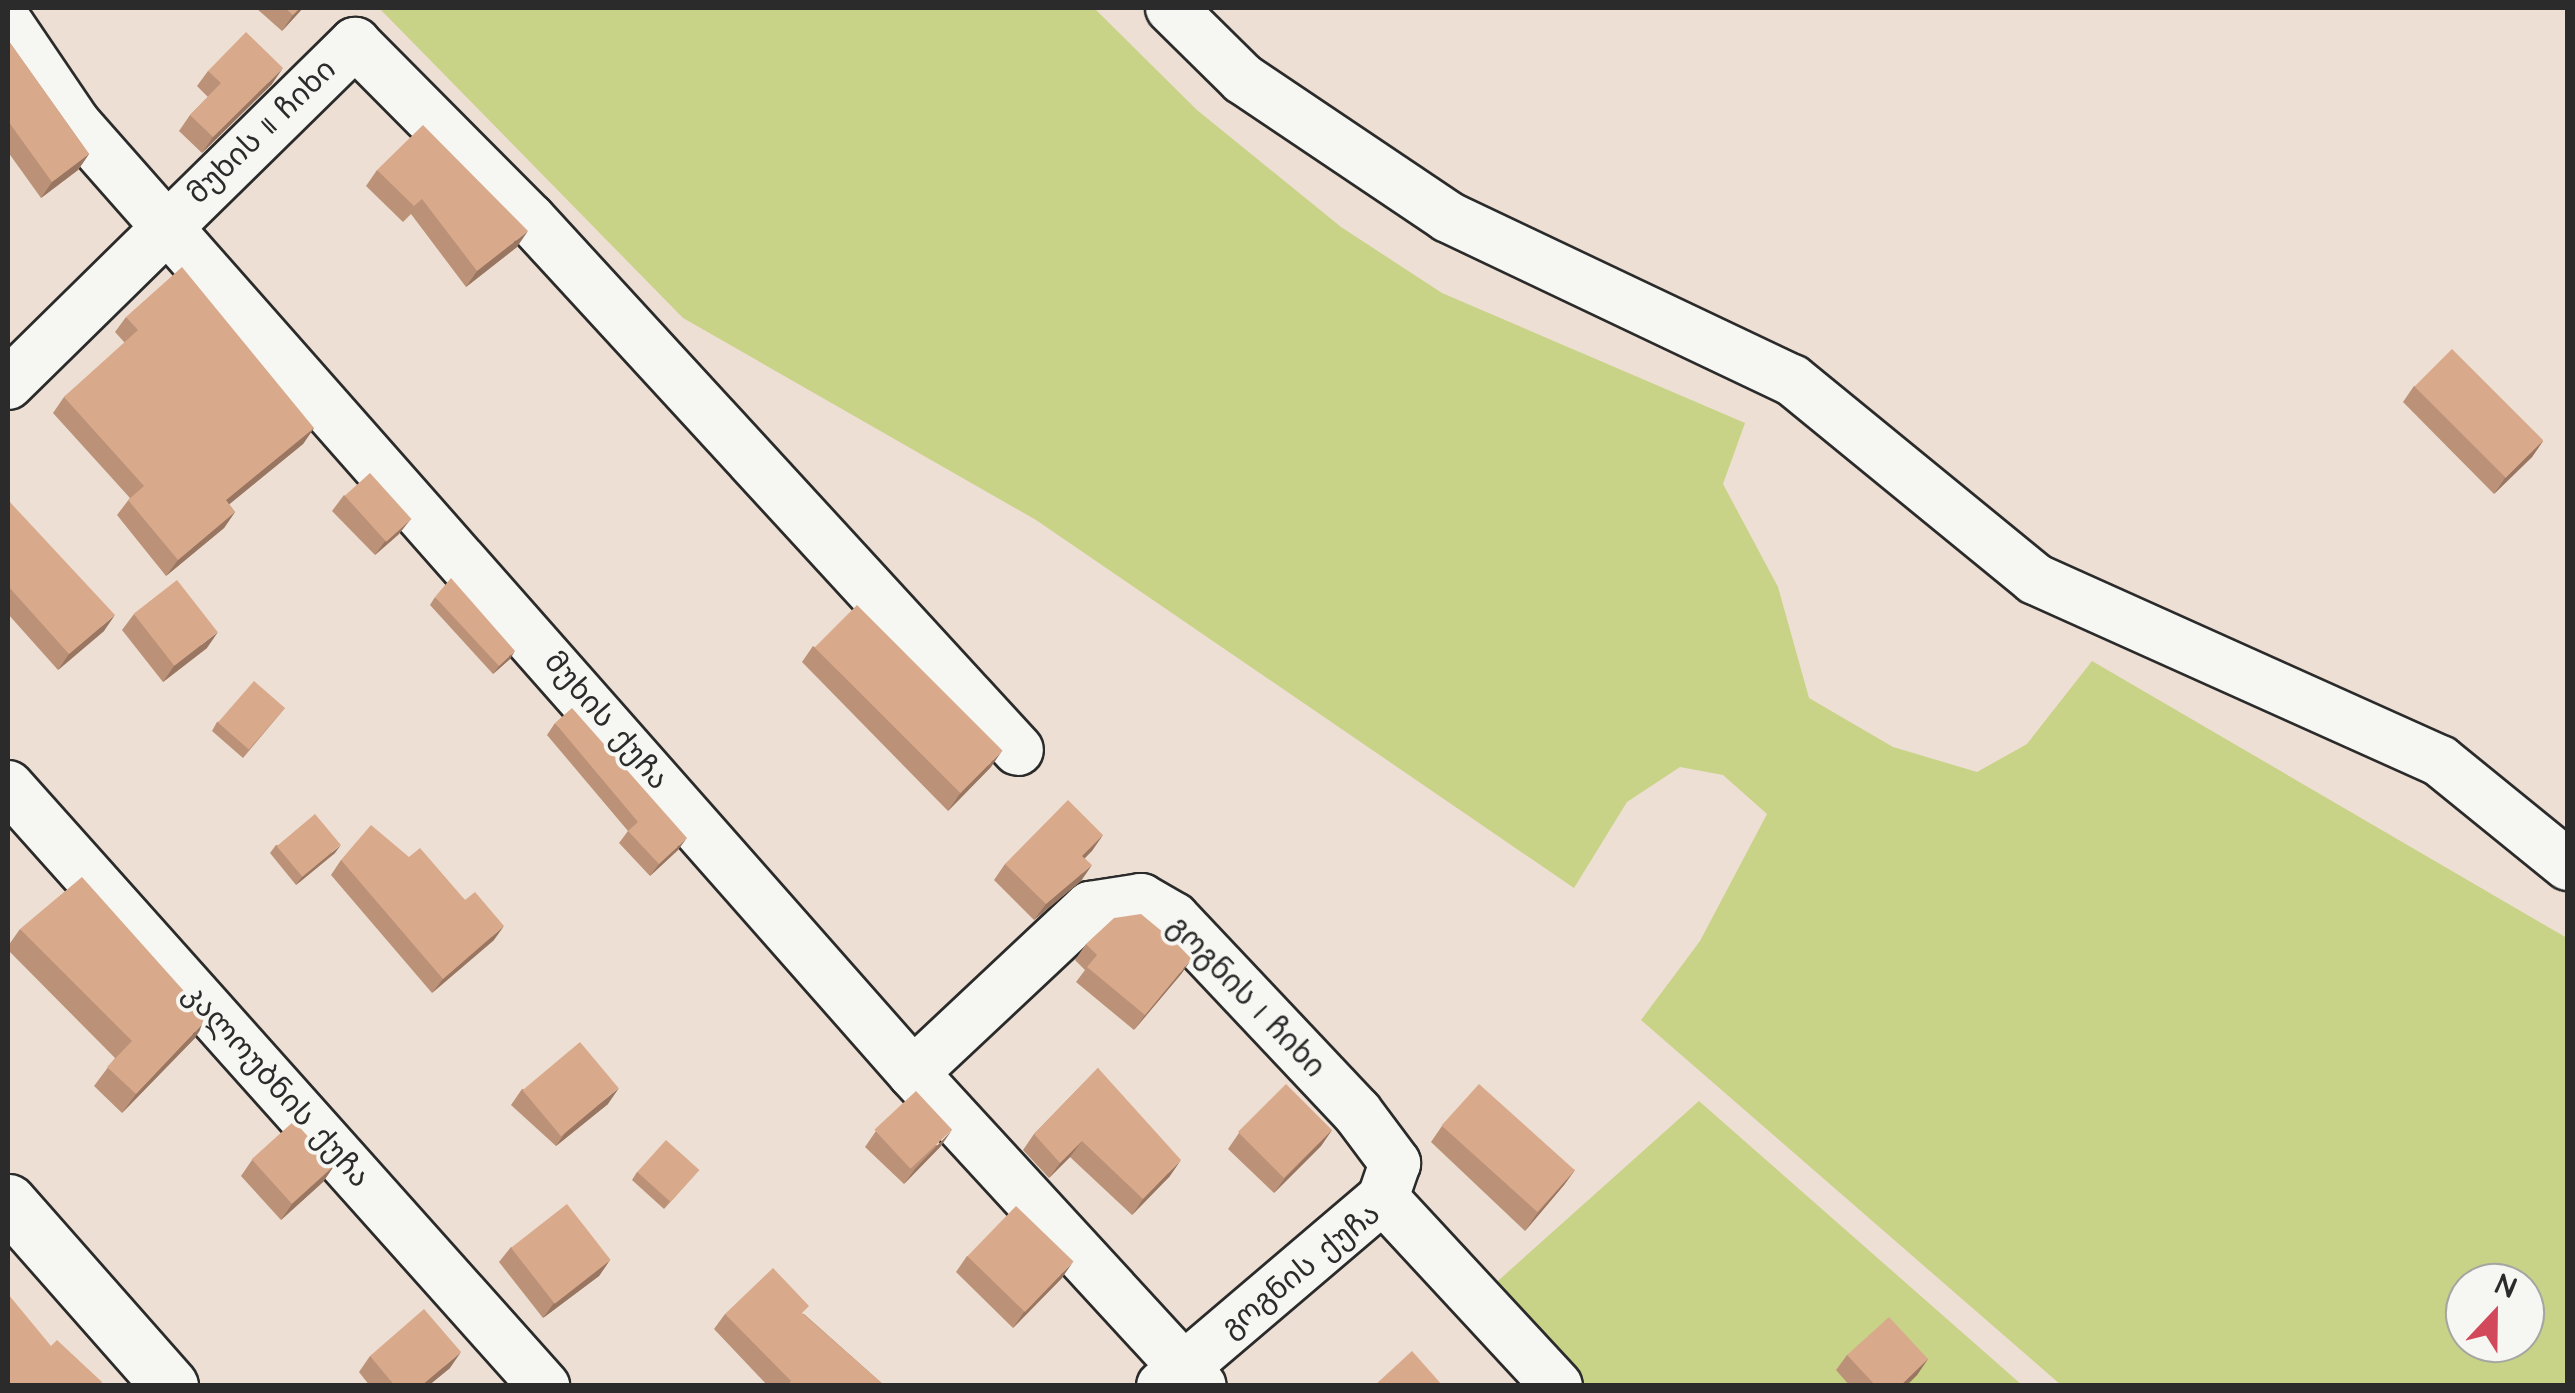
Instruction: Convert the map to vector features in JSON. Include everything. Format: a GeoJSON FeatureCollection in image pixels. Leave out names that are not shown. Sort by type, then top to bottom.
{"type":"FeatureCollection","features":[{"type":"Feature","properties":{"kind":"street"},"geometry":{"type":"LineString","coordinates":[[1171,8],[1243,78],[1448,217],[1792,380],[2034,579],[2440,761],[2568,865]]}},
{"type":"Feature","properties":{"kind":"street","name":"მუხის ქუჩა"},"geometry":{"type":"LineString","coordinates":[[8,24],[75,123],[170,222],[1182,1379]]}},
{"type":"Feature","properties":{"kind":"street","name":"მუხის II ჩიხი"},"geometry":{"type":"LineString","coordinates":[[170,222],[355,43],[530,220],[1018,750]]}},
{"type":"Feature","properties":{"kind":"street"},"geometry":{"type":"LineString","coordinates":[[8,384],[170,222]]}},
{"type":"Feature","properties":{"kind":"street","name":"კალოუბნის ქუჩა"},"geometry":{"type":"LineString","coordinates":[[8,786],[544,1386]]}},
{"type":"Feature","properties":{"kind":"street","name":"გოგნის I ჩიხი"},"geometry":{"type":"LineString","coordinates":[[913,1074],[1090,907],[1141,899],[1174,918],[1357,1112],[1395,1163],[1383,1198]]}},
{"type":"Feature","properties":{"kind":"street","name":"გოგნის ქუჩა"},"geometry":{"type":"LineString","coordinates":[[1182,1379],[1383,1198],[1557,1386]]}},
{"type":"Feature","properties":{"kind":"street"},"geometry":{"type":"LineString","coordinates":[[8,1202],[170,1386]]}},
{"type":"Feature","properties":{"kind":"green space"},"geometry":{"type":"Polygon","coordinates":[[[379,8],[1094,8],[1197,110],[1341,227],[1442,293],[1745,423],[1723,484],[1778,587],[1809,698],[1893,747],[1977,772],[2027,744],[2092,661],[2567,938],[2567,1385],[2061,1385],[1641,1020],[1700,941],[1767,814],[1723,775],[1680,767],[1627,802],[1574,888],[1036,520],[683,318],[379,8]]]}},
{"type":"Feature","properties":{"kind":"green space"},"geometry":{"type":"Polygon","coordinates":[[[1699,1101],[2022,1385],[1517,1385],[1555,1352],[1490,1288],[1699,1101]]]}},
{"type":"Feature","properties":{"kind":"building"},"geometry":{"type":"Polygon","coordinates":[[[246,32],[283,68],[213,137],[190,115],[221,83],[208,71],[246,32]]]}},
{"type":"Feature","properties":{"kind":"building"},"geometry":{"type":"Polygon","coordinates":[[[8,40],[89,154],[52,182],[8,121],[8,40]]]}},
{"type":"Feature","properties":{"kind":"building"},"geometry":{"type":"Polygon","coordinates":[[[423,125],[528,231],[477,271],[422,199],[414,206],[377,170],[423,125]]]}},
{"type":"Feature","properties":{"kind":"building"},"geometry":{"type":"Polygon","coordinates":[[[182,267],[314,428],[226,500],[235,512],[178,560],[128,500],[144,486],[64,397],[138,330],[126,317],[182,267]]]}},
{"type":"Feature","properties":{"kind":"building"},"geometry":{"type":"Polygon","coordinates":[[[2452,349],[2543,440],[2506,478],[2415,386],[2452,349]]]}},
{"type":"Feature","properties":{"kind":"building"},"geometry":{"type":"Polygon","coordinates":[[[370,473],[411,519],[386,542],[345,496],[370,473]]]}},
{"type":"Feature","properties":{"kind":"building"},"geometry":{"type":"Polygon","coordinates":[[[8,500],[115,615],[69,654],[8,586],[8,500]]]}},
{"type":"Feature","properties":{"kind":"building"},"geometry":{"type":"Polygon","coordinates":[[[451,578],[515,651],[499,666],[435,597],[451,578]]]}},
{"type":"Feature","properties":{"kind":"building"},"geometry":{"type":"Polygon","coordinates":[[[177,580],[218,632],[174,666],[134,614],[177,580]]]}},
{"type":"Feature","properties":{"kind":"building"},"geometry":{"type":"Polygon","coordinates":[[[857,605],[1003,751],[960,793],[815,647],[857,605]]]}},
{"type":"Feature","properties":{"kind":"building"},"geometry":{"type":"Polygon","coordinates":[[[254,681],[285,708],[249,749],[218,723],[254,681]]]}},
{"type":"Feature","properties":{"kind":"building"},"geometry":{"type":"Polygon","coordinates":[[[572,708],[687,838],[659,864],[628,831],[638,822],[555,723],[572,708]]]}},
{"type":"Feature","properties":{"kind":"building"},"geometry":{"type":"Polygon","coordinates":[[[1068,800],[1103,835],[1082,856],[1092,865],[1046,904],[1005,864],[1068,800]]]}},
{"type":"Feature","properties":{"kind":"building"},"geometry":{"type":"Polygon","coordinates":[[[315,814],[341,845],[302,877],[277,846],[315,814]]]}},
{"type":"Feature","properties":{"kind":"building"},"geometry":{"type":"Polygon","coordinates":[[[371,825],[409,857],[420,848],[465,900],[475,892],[504,926],[443,979],[341,860],[371,825]]]}},
{"type":"Feature","properties":{"kind":"building"},"geometry":{"type":"Polygon","coordinates":[[[82,877],[208,1018],[136,1094],[107,1067],[132,1041],[20,929],[82,877]]]}},
{"type":"Feature","properties":{"kind":"building"},"geometry":{"type":"Polygon","coordinates":[[[1141,914],[1193,957],[1145,1015],[1087,967],[1097,955],[1086,944],[1114,918],[1141,914]]]}},
{"type":"Feature","properties":{"kind":"building"},"geometry":{"type":"Polygon","coordinates":[[[580,1042],[619,1088],[561,1136],[523,1090],[580,1042]]]}},
{"type":"Feature","properties":{"kind":"building"},"geometry":{"type":"Polygon","coordinates":[[[1098,1068],[1181,1160],[1143,1199],[1082,1141],[1060,1163],[1034,1134],[1098,1068]]]}},
{"type":"Feature","properties":{"kind":"building"},"geometry":{"type":"Polygon","coordinates":[[[1286,1084],[1332,1130],[1284,1178],[1238,1132],[1286,1084]]]}},
{"type":"Feature","properties":{"kind":"building"},"geometry":{"type":"Polygon","coordinates":[[[1479,1084],[1575,1170],[1537,1212],[1442,1126],[1479,1084]]]}},
{"type":"Feature","properties":{"kind":"building"},"geometry":{"type":"Polygon","coordinates":[[[916,1091],[952,1130],[910,1169],[874,1130],[916,1091]]]}},
{"type":"Feature","properties":{"kind":"building"},"geometry":{"type":"Polygon","coordinates":[[[294,1121],[334,1166],[292,1204],[252,1159],[294,1121]]]}},
{"type":"Feature","properties":{"kind":"building"},"geometry":{"type":"Polygon","coordinates":[[[666,1140],[699,1170],[671,1202],[637,1172],[666,1140]]]}},
{"type":"Feature","properties":{"kind":"building"},"geometry":{"type":"Polygon","coordinates":[[[567,1204],[611,1260],[555,1304],[511,1248],[567,1204]]]}},
{"type":"Feature","properties":{"kind":"building"},"geometry":{"type":"Polygon","coordinates":[[[1016,1206],[1074,1262],[1025,1312],[967,1256],[1016,1206]]]}},
{"type":"Feature","properties":{"kind":"building"},"geometry":{"type":"Polygon","coordinates":[[[773,1268],[809,1306],[802,1313],[885,1386],[787,1386],[791,1381],[725,1314],[773,1268]]]}},
{"type":"Feature","properties":{"kind":"building"},"geometry":{"type":"Polygon","coordinates":[[[8,1294],[51,1346],[57,1340],[102,1382],[99,1386],[8,1386],[8,1294]]]}},
{"type":"Feature","properties":{"kind":"building"},"geometry":{"type":"Polygon","coordinates":[[[424,1309],[461,1352],[421,1386],[395,1386],[370,1356],[424,1309]]]}},
{"type":"Feature","properties":{"kind":"building"},"geometry":{"type":"Polygon","coordinates":[[[1889,1317],[1928,1359],[1900,1386],[1876,1386],[1847,1355],[1889,1317]]]}},
{"type":"Feature","properties":{"kind":"building"},"geometry":{"type":"Polygon","coordinates":[[[1412,1351],[1443,1386],[1374,1386],[1412,1351]]]}}]}
